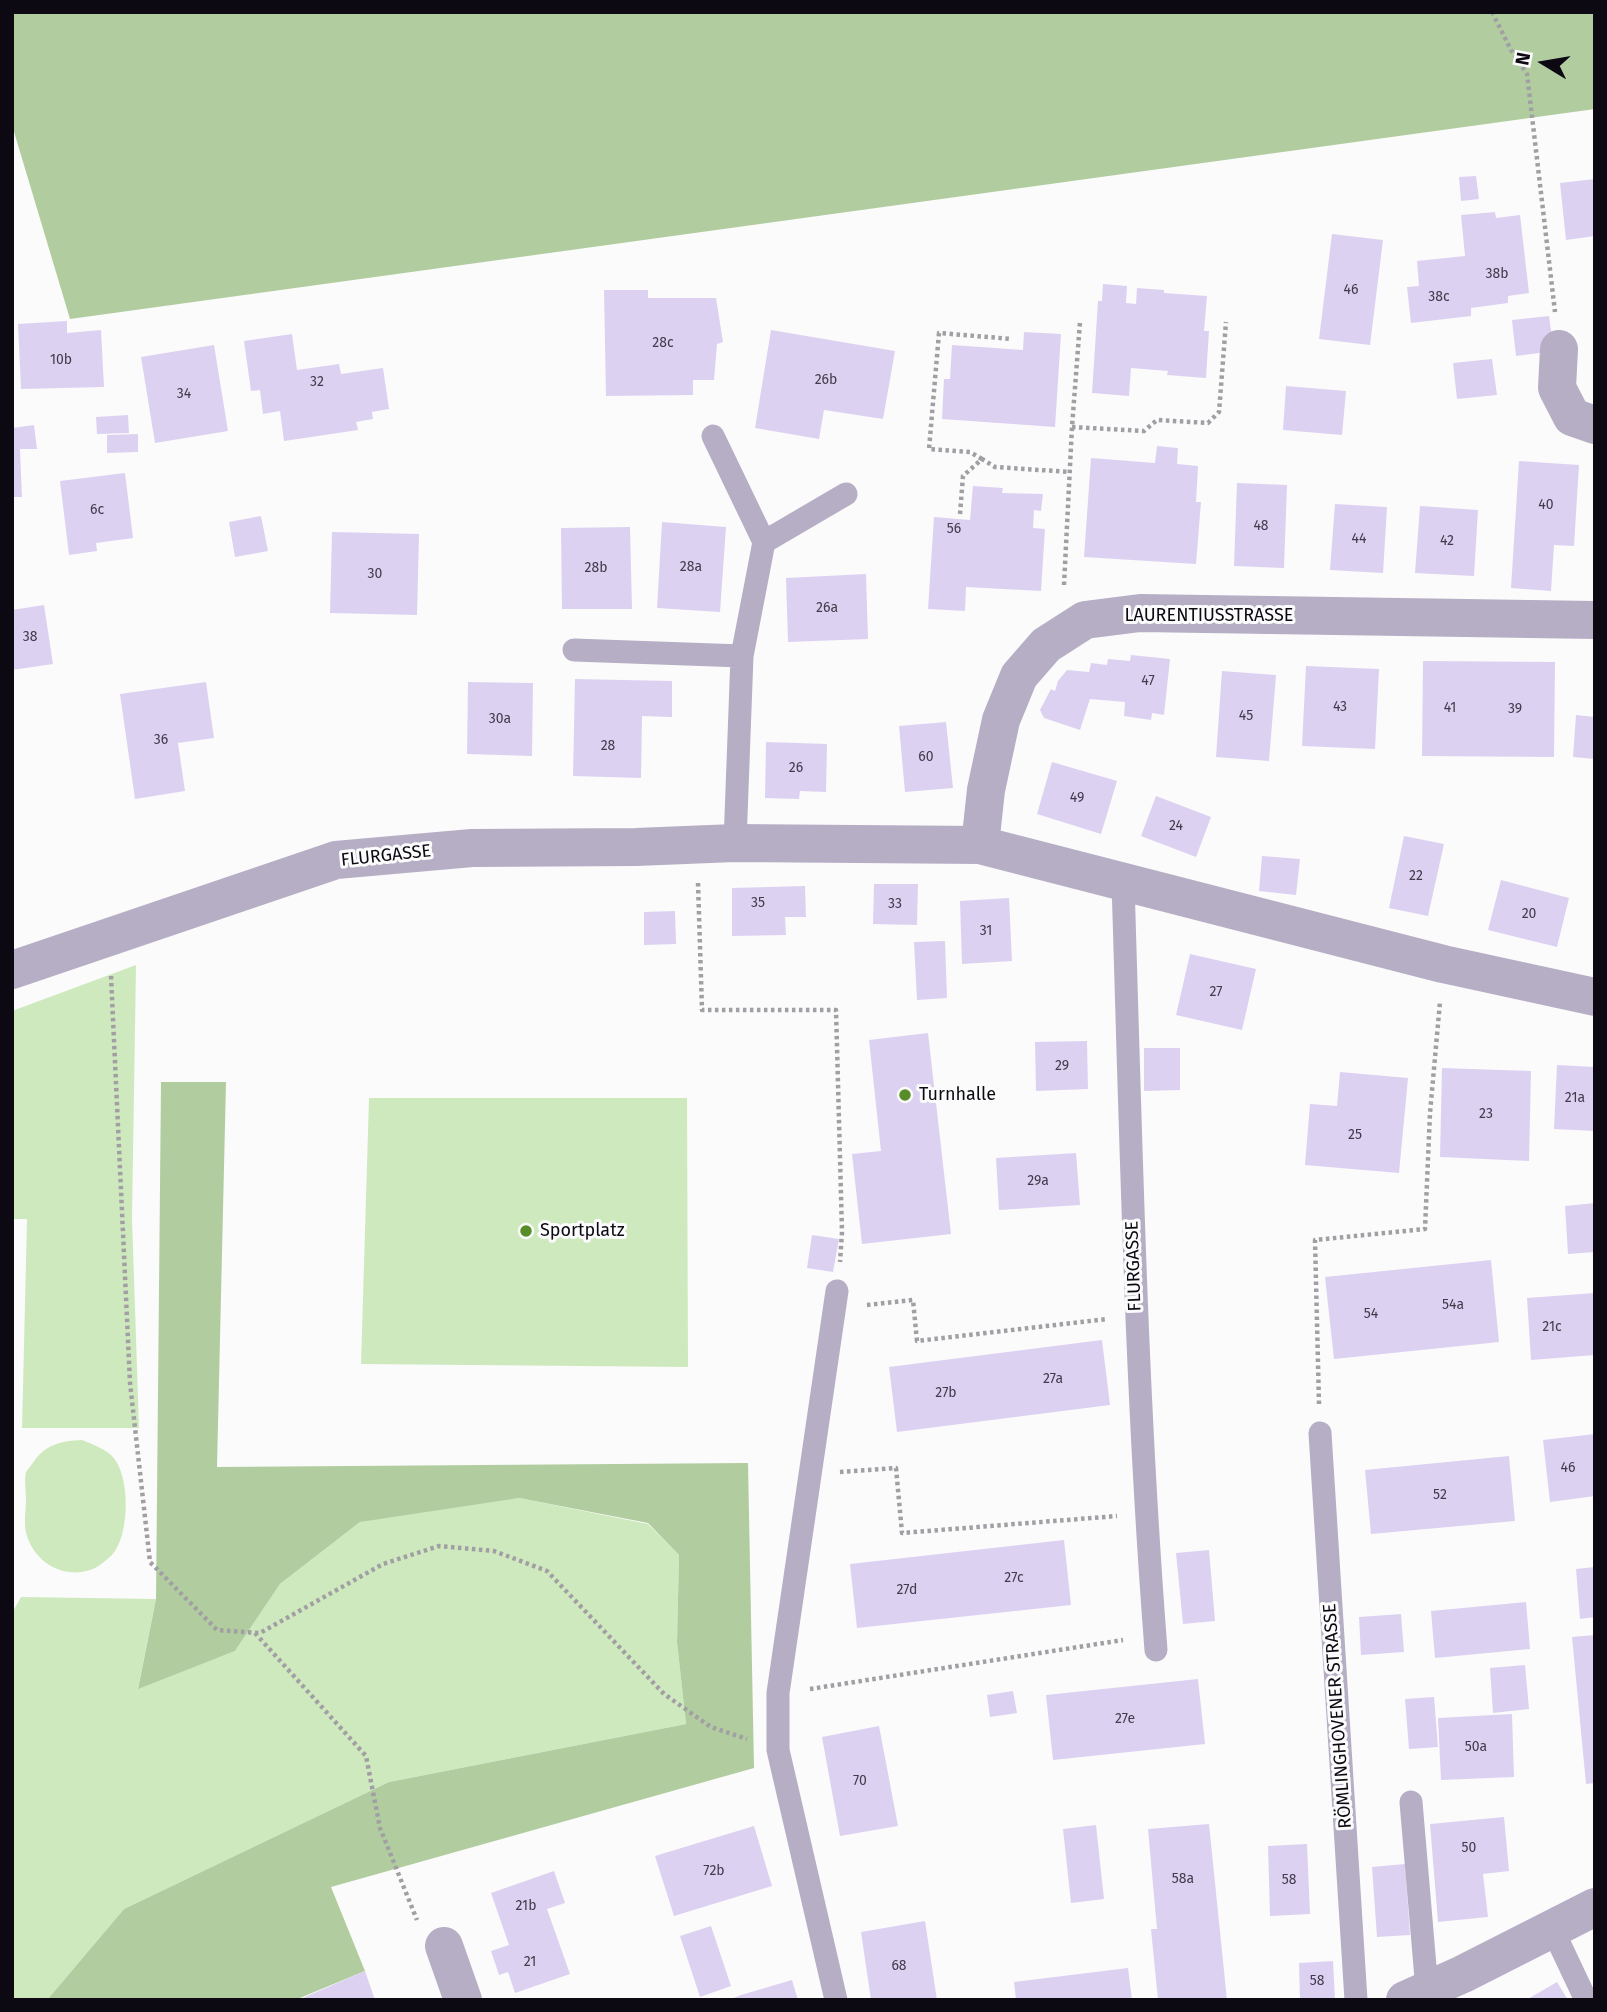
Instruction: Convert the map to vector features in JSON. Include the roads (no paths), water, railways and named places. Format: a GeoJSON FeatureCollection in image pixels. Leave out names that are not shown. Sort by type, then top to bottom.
{"type":"FeatureCollection","features":[{"type":"Feature","properties":{"kind":"street"},"geometry":{"type":"LineString","coordinates":[[1559,349],[1556,388],[1572,417],[1595,425]]}},
{"type":"Feature","properties":{"kind":"street","name":"LAURENTIUSSTRASSE"},"geometry":{"type":"LineString","coordinates":[[980,845],[986,790],[1001,720],[1019,676],[1046,645],[1085,620],[1140,612],[1595,620]]}},
{"type":"Feature","properties":{"kind":"street","name":"FLURGASSE"},"geometry":{"type":"LineString","coordinates":[[12,970],[336,860],[472,848],[735,843],[980,845],[1443,964],[1595,997]]}},
{"type":"Feature","properties":{"kind":"street"},"geometry":{"type":"LineString","coordinates":[[1416,1995],[1595,1907]]}},
{"type":"Feature","properties":{"kind":"street"},"geometry":{"type":"LineString","coordinates":[[446,1953],[463,2000]]}},
{"type":"Feature","properties":{"kind":"lane"},"geometry":{"type":"LineString","coordinates":[[713,436],[764,542],[742,656],[735,843]]}},
{"type":"Feature","properties":{"kind":"lane"},"geometry":{"type":"LineString","coordinates":[[764,542],[846,494]]}},
{"type":"Feature","properties":{"kind":"lane"},"geometry":{"type":"LineString","coordinates":[[574,650],[742,656]]}},
{"type":"Feature","properties":{"kind":"lane","name":"FLURGASSE"},"geometry":{"type":"LineString","coordinates":[[1123,883],[1136,1316],[1146,1514],[1156,1642]]}},
{"type":"Feature","properties":{"kind":"lane"},"geometry":{"type":"LineString","coordinates":[[836,1300],[778,1693],[778,1750],[836,2000]]}},
{"type":"Feature","properties":{"kind":"lane","name":"RÖMLINGHOVENER STRASSE"},"geometry":{"type":"LineString","coordinates":[[1320,1433],[1356,2000]]}},
{"type":"Feature","properties":{"kind":"lane"},"geometry":{"type":"LineString","coordinates":[[1411,1802],[1416,1995]]}},
{"type":"Feature","properties":{"kind":"lane"},"geometry":{"type":"LineString","coordinates":[[1552,1928],[1586,2000]]}},
{"type":"Feature","properties":{"kind":"place","name":"Turnhalle"},"geometry":{"type":"Point","coordinates":[905,1095]}},
{"type":"Feature","properties":{"kind":"place","name":"Sportplatz"},"geometry":{"type":"Point","coordinates":[526,1231]}}]}
